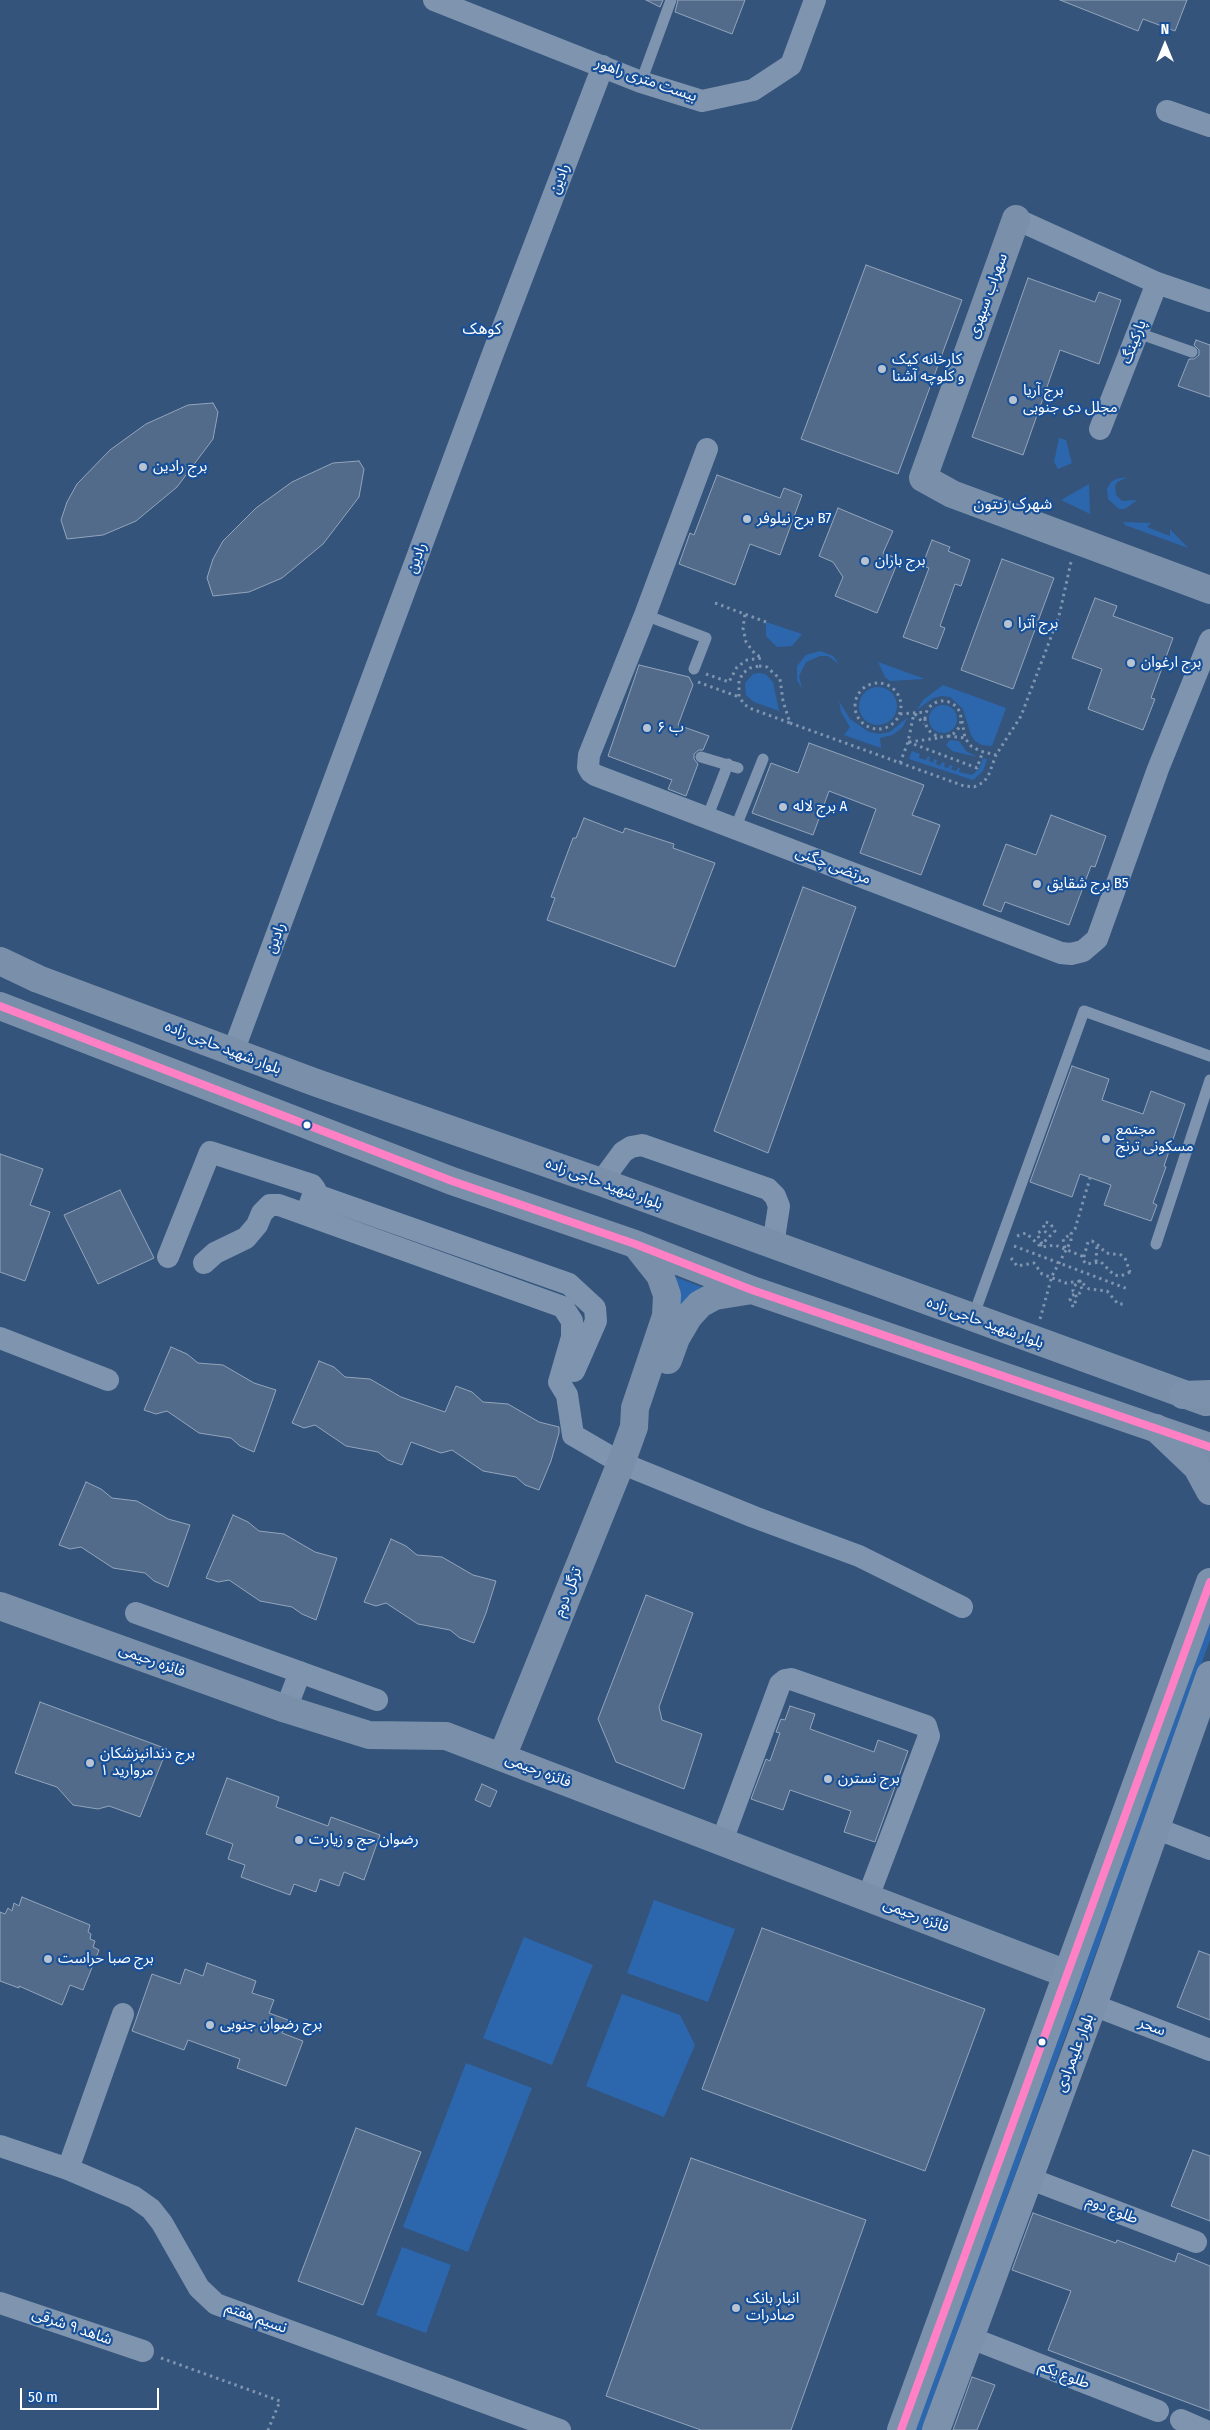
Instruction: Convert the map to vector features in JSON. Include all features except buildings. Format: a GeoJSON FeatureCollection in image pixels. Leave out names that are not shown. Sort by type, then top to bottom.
{"type":"FeatureCollection","features":[{"type":"Feature","properties":{"kind":"main road","name":"سهراب سپهری"},"geometry":{"type":"LineString","coordinates":[[1016,219],[922,478],[952,494],[1210,590]]}},
{"type":"Feature","properties":{"kind":"main road","name":"بلوار شهید حاجی زاده"},"geometry":{"type":"LineString","coordinates":[[0,961],[38,979],[233,1052],[601,1182],[1210,1404]]}},
{"type":"Feature","properties":{"kind":"main road"},"geometry":{"type":"LineString","coordinates":[[7,1014],[452,1181],[626,1240],[752,1290],[1210,1447]]}},
{"type":"Feature","properties":{"kind":"main road"},"geometry":{"type":"LineString","coordinates":[[626,1240],[628,1231],[634,1221],[632,1201],[628,1193]]}},
{"type":"Feature","properties":{"kind":"main road","name":"ترگل دوم"},"geometry":{"type":"LineString","coordinates":[[626,1240],[660,1275],[667,1295],[666,1316],[635,1408],[634,1427]]}},
{"type":"Feature","properties":{"kind":"main road","name":"ترگل دوم"},"geometry":{"type":"LineString","coordinates":[[502,1757],[634,1427],[649,1407],[676,1338],[689,1316],[700,1304],[715,1296],[752,1290]]}},
{"type":"Feature","properties":{"kind":"main road"},"geometry":{"type":"LineString","coordinates":[[1183,1395],[1210,1394]]}},
{"type":"Feature","properties":{"kind":"main road"},"geometry":{"type":"LineString","coordinates":[[1156,1428],[1197,1467],[1210,1491]]}},
{"type":"Feature","properties":{"kind":"main road"},"geometry":{"type":"LineString","coordinates":[[902,2430],[1210,1581]]}},
{"type":"Feature","properties":{"kind":"main road","name":"فائزه رحیمی"},"geometry":{"type":"LineString","coordinates":[[0,1606],[286,1709],[369,1735],[446,1736],[1067,1974]]}},
{"type":"Feature","properties":{"kind":"main road","name":"بلوار علیمرادی"},"geometry":{"type":"LineString","coordinates":[[936,2430],[1093,2005],[1210,1675]]}},
{"type":"Feature","properties":{"kind":"street","name":"بیست متری راهور"},"geometry":{"type":"LineString","coordinates":[[434,0],[641,82],[702,101],[753,90],[791,65],[815,0]]}},
{"type":"Feature","properties":{"kind":"street","name":"رادین"},"geometry":{"type":"LineString","coordinates":[[233,1052],[492,356],[603,66]]}},
{"type":"Feature","properties":{"kind":"street"},"geometry":{"type":"LineString","coordinates":[[1167,111],[1210,126]]}},
{"type":"Feature","properties":{"kind":"street","name":"سهراب سپهری"},"geometry":{"type":"LineString","coordinates":[[1016,219],[1157,282],[1210,301]]}},
{"type":"Feature","properties":{"kind":"street","name":"پارکینگ"},"geometry":{"type":"LineString","coordinates":[[1100,429],[1157,282]]}},
{"type":"Feature","properties":{"kind":"street","name":"مرتضی چگنی"},"geometry":{"type":"LineString","coordinates":[[706,449],[645,615],[589,755],[588,767],[596,776],[1061,953],[1071,954],[1083,951],[1097,939],[1158,769],[1210,640]]}},
{"type":"Feature","properties":{"kind":"street"},"geometry":{"type":"LineString","coordinates":[[601,1182],[623,1152],[642,1145],[768,1190],[775,1196],[779,1206],[773,1245]]}},
{"type":"Feature","properties":{"kind":"street"},"geometry":{"type":"LineString","coordinates":[[168,1257],[210,1152],[315,1186],[310,1204]]}},
{"type":"Feature","properties":{"kind":"street"},"geometry":{"type":"LineString","coordinates":[[204,1263],[215,1253],[246,1238],[257,1225],[262,1212],[270,1205],[310,1204],[559,1280],[576,1289],[595,1308],[596,1321],[576,1366],[567,1395],[573,1435],[620,1463],[754,1517],[859,1556],[962,1607]]}},
{"type":"Feature","properties":{"kind":"street"},"geometry":{"type":"LineString","coordinates":[[0,1338],[108,1380]]}},
{"type":"Feature","properties":{"kind":"street"},"geometry":{"type":"LineString","coordinates":[[136,1613],[377,1700]]}},
{"type":"Feature","properties":{"kind":"street"},"geometry":{"type":"LineString","coordinates":[[286,1709],[300,1672]]}},
{"type":"Feature","properties":{"kind":"street"},"geometry":{"type":"LineString","coordinates":[[722,1841],[780,1684],[785,1680],[791,1679],[926,1726],[929,1736],[868,1897]]}},
{"type":"Feature","properties":{"kind":"street"},"geometry":{"type":"LineString","coordinates":[[1155,1828],[1210,1849]]}},
{"type":"Feature","properties":{"kind":"street","name":"سحر"},"geometry":{"type":"LineString","coordinates":[[1093,2005],[1210,2050]]}},
{"type":"Feature","properties":{"kind":"street"},"geometry":{"type":"LineString","coordinates":[[68,2169],[123,2014]]}},
{"type":"Feature","properties":{"kind":"street","name":"نسیم هفتم"},"geometry":{"type":"LineString","coordinates":[[0,2146],[68,2169],[134,2197],[151,2209],[162,2223],[198,2288],[216,2304],[560,2430]]}},
{"type":"Feature","properties":{"kind":"street","name":"طلوع دوم"},"geometry":{"type":"LineString","coordinates":[[1028,2178],[1196,2242]]}},
{"type":"Feature","properties":{"kind":"street","name":"شاهد ۹ شرقی"},"geometry":{"type":"LineString","coordinates":[[0,2303],[143,2351]]}},
{"type":"Feature","properties":{"kind":"street","name":"طلوع یکم"},"geometry":{"type":"LineString","coordinates":[[971,2338],[1158,2411]]}},
{"type":"Feature","properties":{"kind":"street"},"geometry":{"type":"LineString","coordinates":[[1181,2420],[1204,2430]]}},
{"type":"Feature","properties":{"kind":"lane"},"geometry":{"type":"LineString","coordinates":[[641,82],[671,0]]}},
{"type":"Feature","properties":{"kind":"lane"},"geometry":{"type":"LineString","coordinates":[[1138,333],[1192,352]]}},
{"type":"Feature","properties":{"kind":"lane"},"geometry":{"type":"LineString","coordinates":[[645,615],[706,638],[692,675]]}},
{"type":"Feature","properties":{"kind":"lane"},"geometry":{"type":"LineString","coordinates":[[701,757],[733,766],[707,818]]}},
{"type":"Feature","properties":{"kind":"lane"},"geometry":{"type":"LineString","coordinates":[[735,829],[763,759]]}},
{"type":"Feature","properties":{"kind":"lane"},"geometry":{"type":"LineString","coordinates":[[973,1319],[996,1250],[1084,1011],[1210,1056]]}},
{"type":"Feature","properties":{"kind":"lane"},"geometry":{"type":"LineString","coordinates":[[1156,1244],[1210,1080]]}},
{"type":"Feature","properties":{"kind":"path"},"geometry":{"type":"LineString","coordinates":[[692,675],[739,697],[752,709],[964,786],[974,787],[984,782],[996,755],[1021,716],[1059,616],[1075,539]]}},
{"type":"Feature","properties":{"kind":"path"},"geometry":{"type":"LineString","coordinates":[[715,603],[766,622]]}},
{"type":"Feature","properties":{"kind":"path"},"geometry":{"type":"LineString","coordinates":[[692,675],[729,682],[737,667],[747,660],[762,658],[755,654],[746,642],[743,628],[745,614]]}},
{"type":"Feature","properties":{"kind":"path"},"geometry":{"type":"LineString","coordinates":[[739,697],[739,680],[743,673],[750,668],[767,667],[780,679],[783,701],[790,723]]}},
{"type":"Feature","properties":{"kind":"path"},"geometry":{"type":"LineString","coordinates":[[874,683],[890,686],[900,698],[900,714],[892,726],[877,730],[870,728],[859,720],[855,713],[856,698],[866,686],[874,683]]}},
{"type":"Feature","properties":{"kind":"path"},"geometry":{"type":"LineString","coordinates":[[900,714],[925,712],[934,702],[942,700],[955,705],[961,718],[965,738],[971,746],[996,755]]}},
{"type":"Feature","properties":{"kind":"path"},"geometry":{"type":"LineString","coordinates":[[925,712],[926,726]]}},
{"type":"Feature","properties":{"kind":"path"},"geometry":{"type":"LineString","coordinates":[[900,763],[908,742],[914,713]]}},
{"type":"Feature","properties":{"kind":"path"},"geometry":{"type":"LineString","coordinates":[[914,713],[936,736],[965,738]]}},
{"type":"Feature","properties":{"kind":"path"},"geometry":{"type":"LineString","coordinates":[[908,742],[946,737],[956,731],[961,718]]}},
{"type":"Feature","properties":{"kind":"path"},"geometry":{"type":"LineString","coordinates":[[908,742],[977,768],[983,751]]}},
{"type":"Feature","properties":{"kind":"path"},"geometry":{"type":"LineString","coordinates":[[1065,1249],[1063,1239],[1075,1229],[1090,1178]]}},
{"type":"Feature","properties":{"kind":"path"},"geometry":{"type":"LineString","coordinates":[[1045,1222],[1050,1223],[1055,1231],[1041,1245],[1036,1234],[1042,1229],[1045,1222]]}},
{"type":"Feature","properties":{"kind":"path"},"geometry":{"type":"LineString","coordinates":[[1042,1229],[1049,1236]]}},
{"type":"Feature","properties":{"kind":"path"},"geometry":{"type":"LineString","coordinates":[[1017,1236],[1026,1233],[1041,1245],[1055,1245],[1084,1257]]}},
{"type":"Feature","properties":{"kind":"path"},"geometry":{"type":"LineString","coordinates":[[1034,1341],[1052,1276],[1060,1263],[1065,1249],[1069,1246],[1071,1234]]}},
{"type":"Feature","properties":{"kind":"path"},"geometry":{"type":"LineString","coordinates":[[1092,1241],[1097,1244],[1106,1253],[1121,1255],[1125,1258],[1132,1273],[1121,1276],[1114,1275],[1106,1265],[1096,1262],[1086,1264],[1084,1257],[1088,1242],[1092,1241]]}},
{"type":"Feature","properties":{"kind":"path"},"geometry":{"type":"LineString","coordinates":[[1096,1262],[1098,1255],[1097,1244]]}},
{"type":"Feature","properties":{"kind":"path"},"geometry":{"type":"LineString","coordinates":[[1013,1245],[1128,1289]]}},
{"type":"Feature","properties":{"kind":"path"},"geometry":{"type":"LineString","coordinates":[[996,1250],[1009,1255],[1017,1266],[1034,1263],[1042,1274],[1052,1276],[1066,1283],[1080,1281],[1089,1289],[1110,1292],[1118,1304],[1123,1304]]}},
{"type":"Feature","properties":{"kind":"path"},"geometry":{"type":"LineString","coordinates":[[1080,1281],[1082,1290],[1075,1294],[1073,1287],[1080,1281]]}},
{"type":"Feature","properties":{"kind":"path"},"geometry":{"type":"LineString","coordinates":[[143,2351],[280,2401],[268,2430]]}},
{"type":"Feature","properties":{"kind":"shaded area"},"geometry":{"type":"Polygon","coordinates":[[[1059,438],[1066,440],[1072,463],[1058,469],[1054,462],[1059,438]]]}},
{"type":"Feature","properties":{"kind":"shaded area"},"geometry":{"type":"Polygon","coordinates":[[[1128,477],[1117,482],[1115,486],[1116,495],[1122,501],[1137,500],[1125,509],[1119,509],[1108,499],[1107,489],[1111,482],[1116,479],[1128,477]]]}},
{"type":"Feature","properties":{"kind":"shaded area"},"geometry":{"type":"Polygon","coordinates":[[[1089,484],[1090,514],[1061,500],[1089,484]]]}},
{"type":"Feature","properties":{"kind":"shaded area"},"geometry":{"type":"Polygon","coordinates":[[[1123,522],[1151,523],[1147,527],[1170,536],[1170,529],[1188,548],[1125,525],[1123,522]]]}},
{"type":"Feature","properties":{"kind":"shaded area"},"geometry":{"type":"Polygon","coordinates":[[[766,622],[802,634],[792,646],[777,647],[766,636],[766,622]]]}},
{"type":"Feature","properties":{"kind":"shaded area"},"geometry":{"type":"Polygon","coordinates":[[[820,651],[833,656],[839,664],[828,656],[820,656],[806,662],[799,676],[802,689],[797,680],[797,666],[806,655],[820,651]]]}},
{"type":"Feature","properties":{"kind":"shaded area"},"geometry":{"type":"Polygon","coordinates":[[[878,662],[925,679],[890,681],[885,677],[878,662]]]}},
{"type":"Feature","properties":{"kind":"shaded area"},"geometry":{"type":"Polygon","coordinates":[[[753,674],[765,674],[773,682],[779,711],[754,702],[746,695],[745,683],[753,674]]]}},
{"type":"Feature","properties":{"kind":"shaded area"},"geometry":{"type":"Polygon","coordinates":[[[943,685],[1006,708],[992,746],[982,745],[975,741],[971,735],[963,709],[950,697],[933,698],[917,710],[923,700],[943,685]]]}},
{"type":"Feature","properties":{"kind":"shaded area"},"geometry":{"type":"Polygon","coordinates":[[[878,687],[892,692],[897,706],[892,720],[878,725],[864,720],[859,706],[864,692],[878,687]]]}},
{"type":"Feature","properties":{"kind":"shaded area"},"geometry":{"type":"Polygon","coordinates":[[[839,701],[850,719],[869,732],[880,734],[890,732],[908,717],[902,728],[892,735],[880,738],[881,748],[844,735],[850,727],[841,712],[839,701]]]}},
{"type":"Feature","properties":{"kind":"shaded area"},"geometry":{"type":"Polygon","coordinates":[[[943,705],[953,709],[957,719],[953,729],[943,733],[933,729],[929,719],[933,709],[943,705]]]}},
{"type":"Feature","properties":{"kind":"shaded area"},"geometry":{"type":"Polygon","coordinates":[[[950,740],[959,741],[966,751],[977,757],[952,751],[946,745],[950,740]]]}},
{"type":"Feature","properties":{"kind":"shaded area"},"geometry":{"type":"Polygon","coordinates":[[[912,751],[920,754],[919,758],[926,760],[928,756],[930,757],[929,761],[933,763],[934,759],[937,760],[936,764],[940,766],[942,762],[945,763],[944,767],[948,768],[950,765],[953,766],[951,769],[956,771],[960,768],[959,772],[972,775],[979,769],[983,758],[987,759],[983,771],[973,780],[909,759],[912,751]]]}},
{"type":"Feature","properties":{"kind":"shaded area"},"geometry":{"type":"Polygon","coordinates":[[[670,1275],[710,1290],[676,1323],[670,1275]]]}},
{"type":"Feature","properties":{"kind":"shaded area"},"geometry":{"type":"Polygon","coordinates":[[[1210,1614],[1210,1640],[922,2430],[912,2430],[1210,1614]]]}},
{"type":"Feature","properties":{"kind":"shaded area"},"geometry":{"type":"Polygon","coordinates":[[[654,1900],[735,1929],[708,2002],[627,1973],[654,1900]]]}},
{"type":"Feature","properties":{"kind":"shaded area"},"geometry":{"type":"Polygon","coordinates":[[[524,1937],[593,1965],[552,2065],[483,2038],[524,1937]]]}},
{"type":"Feature","properties":{"kind":"shaded area"},"geometry":{"type":"Polygon","coordinates":[[[622,1994],[680,2015],[695,2045],[664,2117],[586,2086],[622,1994]]]}},
{"type":"Feature","properties":{"kind":"shaded area"},"geometry":{"type":"Polygon","coordinates":[[[466,2063],[532,2088],[468,2252],[403,2227],[466,2063]]]}},
{"type":"Feature","properties":{"kind":"shaded area"},"geometry":{"type":"Polygon","coordinates":[[[402,2247],[451,2265],[426,2333],[376,2315],[402,2247]]]}},
{"type":"Feature","properties":{"kind":"transit line"},"geometry":{"type":"LineString","coordinates":[[0,1006],[452,1181],[635,1244],[752,1290],[1210,1447]]}},
{"type":"Feature","properties":{"kind":"transit line"},"geometry":{"type":"LineString","coordinates":[[901,2430],[1210,1582]]}},
{"type":"Feature","properties":{"kind":"place","name":"کارخانه کیک و کلوچه آشنا"},"geometry":{"type":"Point","coordinates":[882,369]}},
{"type":"Feature","properties":{"kind":"place","name":"برج آریا مجلل دی جنوبی"},"geometry":{"type":"Point","coordinates":[1013,400]}},
{"type":"Feature","properties":{"kind":"place","name":"برج رادین"},"geometry":{"type":"Point","coordinates":[143,467]}},
{"type":"Feature","properties":{"kind":"place","name":"برج نیلوفر B7"},"geometry":{"type":"Point","coordinates":[747,519]}},
{"type":"Feature","properties":{"kind":"place","name":"برج باران"},"geometry":{"type":"Point","coordinates":[865,561]}},
{"type":"Feature","properties":{"kind":"place","name":"برج آترا"},"geometry":{"type":"Point","coordinates":[1008,624]}},
{"type":"Feature","properties":{"kind":"place","name":"برج ارغوان"},"geometry":{"type":"Point","coordinates":[1131,663]}},
{"type":"Feature","properties":{"kind":"place","name":"ب ۶"},"geometry":{"type":"Point","coordinates":[647,728]}},
{"type":"Feature","properties":{"kind":"place","name":"برج لاله A"},"geometry":{"type":"Point","coordinates":[783,807]}},
{"type":"Feature","properties":{"kind":"place","name":"برج شقایق B5"},"geometry":{"type":"Point","coordinates":[1037,884]}},
{"type":"Feature","properties":{"kind":"place","name":"مجتمع مسکونی ترنج"},"geometry":{"type":"Point","coordinates":[1106,1139]}},
{"type":"Feature","properties":{"kind":"place","name":"برج دندانپزشکان مروارید ۱"},"geometry":{"type":"Point","coordinates":[90,1763]}},
{"type":"Feature","properties":{"kind":"place","name":"برج نسترن"},"geometry":{"type":"Point","coordinates":[828,1779]}},
{"type":"Feature","properties":{"kind":"place","name":"رضوان حج و زیارت"},"geometry":{"type":"Point","coordinates":[299,1840]}},
{"type":"Feature","properties":{"kind":"place","name":"برج صبا حراست"},"geometry":{"type":"Point","coordinates":[48,1959]}},
{"type":"Feature","properties":{"kind":"place","name":"برج رضوان جنوبی"},"geometry":{"type":"Point","coordinates":[210,2025]}},
{"type":"Feature","properties":{"kind":"place","name":"انبار بانک صادرات"},"geometry":{"type":"Point","coordinates":[736,2308]}},
{"type":"Feature","properties":{"kind":"district","name":"کوهک"},"geometry":{"type":"Point","coordinates":[482,330]}},
{"type":"Feature","properties":{"kind":"district","name":"شهرک زیتون"},"geometry":{"type":"Point","coordinates":[1013,505]}}]}
